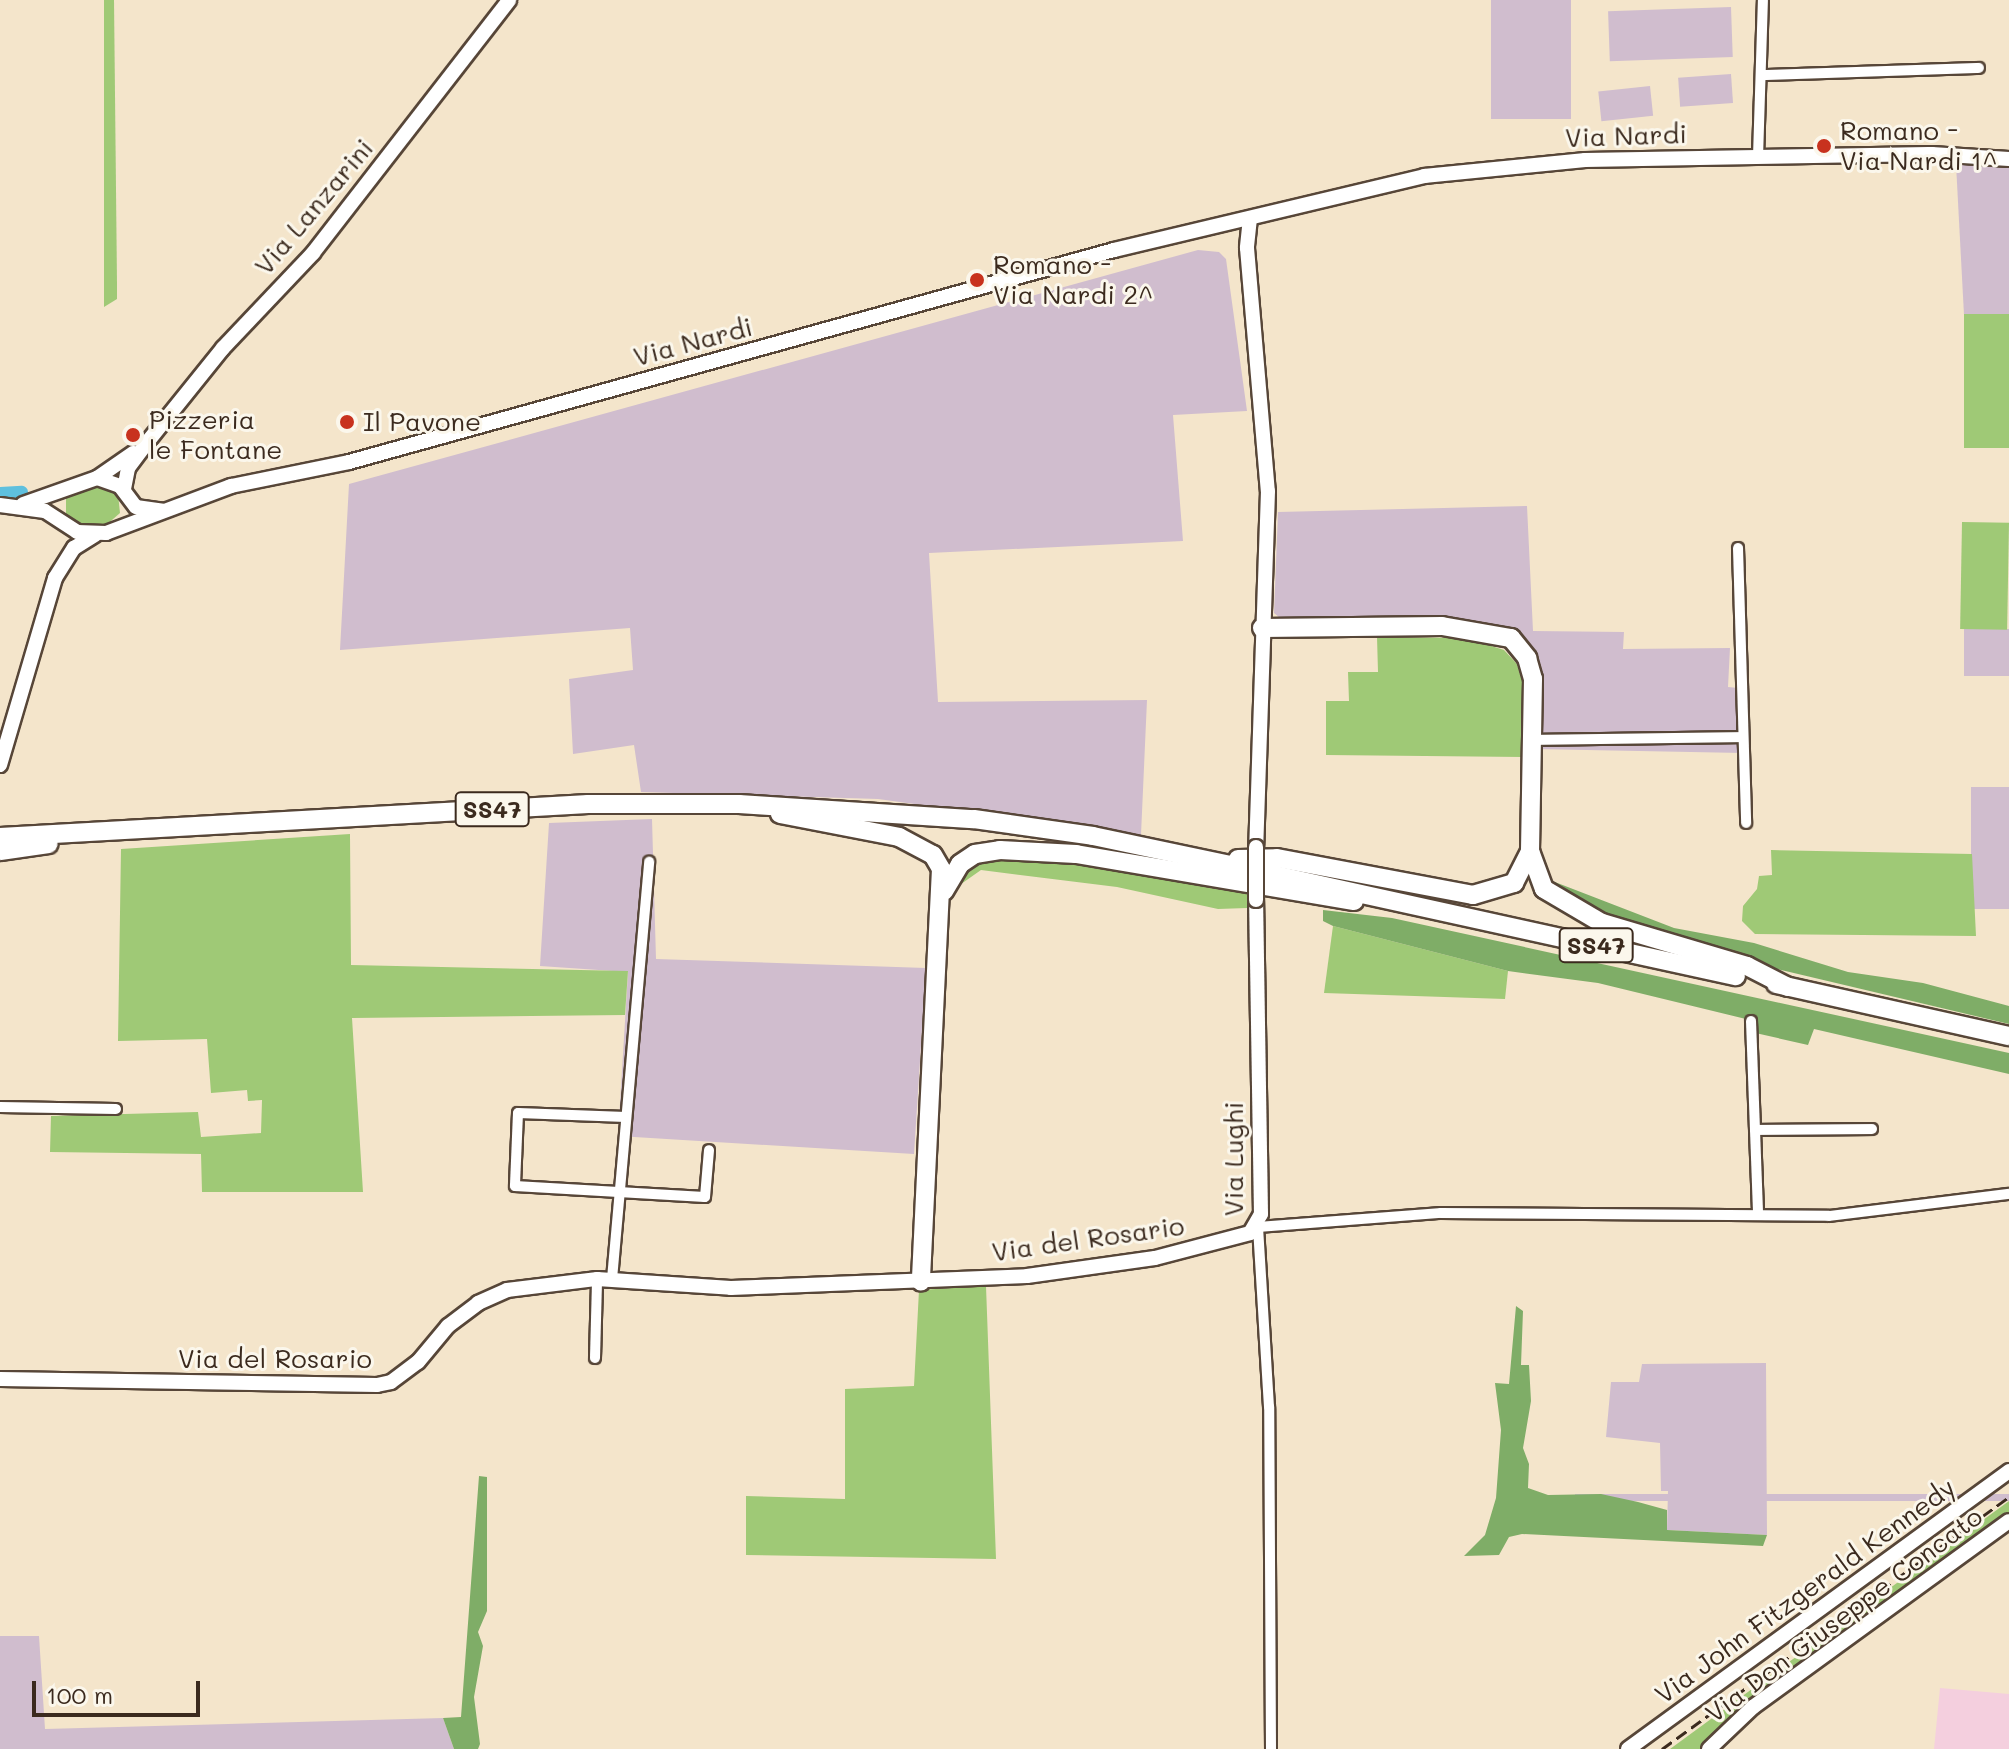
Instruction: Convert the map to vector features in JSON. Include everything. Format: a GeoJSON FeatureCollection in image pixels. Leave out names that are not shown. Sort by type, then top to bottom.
{"type":"FeatureCollection","features":[{"type":"Feature","properties":{"kind":"highway"},"geometry":{"type":"LineString","coordinates":[[1262,628],[1442,626],[1511,638],[1527,658],[1533,679],[1530,851],[1544,889],[1578,912],[1648,939],[1747,966],[1788,987]]}},
{"type":"Feature","properties":{"kind":"highway","name":"SS47"},"geometry":{"type":"LineString","coordinates":[[0,837],[118,833],[588,804],[739,804],[974,819],[1208,859],[2009,1036]]}},
{"type":"Feature","properties":{"kind":"highway"},"geometry":{"type":"LineString","coordinates":[[739,804],[899,837],[933,855],[944,891],[921,1282]]}},
{"type":"Feature","properties":{"kind":"highway","name":"SS47"},"geometry":{"type":"LineString","coordinates":[[0,851],[118,833]]}},
{"type":"Feature","properties":{"kind":"highway"},"geometry":{"type":"LineString","coordinates":[[944,891],[960,864],[975,854],[1000,850],[1076,854],[1324,899],[1405,903]]}},
{"type":"Feature","properties":{"kind":"highway"},"geometry":{"type":"LineString","coordinates":[[1208,859],[1277,858],[1473,895],[1514,883],[1530,851]]}},
{"type":"Feature","properties":{"kind":"street","name":"Via Lanzarini"},"geometry":{"type":"LineString","coordinates":[[125,493],[128,468],[149,440],[223,348],[313,253],[509,0]]}},
{"type":"Feature","properties":{"kind":"street"},"geometry":{"type":"LineString","coordinates":[[1758,157],[1764,75],[1763,0]]}},
{"type":"Feature","properties":{"kind":"street"},"geometry":{"type":"LineString","coordinates":[[1764,75],[1979,68]]}},
{"type":"Feature","properties":{"kind":"street","name":"Via Nardi"},"geometry":{"type":"LineString","coordinates":[[61,567],[74,548],[96,535],[231,486],[349,462],[1233,221],[1466,169],[1539,162],[1758,157],[1983,154],[2009,159]]}},
{"type":"Feature","properties":{"kind":"street"},"geometry":{"type":"LineString","coordinates":[[1247,248],[1250,218]]}},
{"type":"Feature","properties":{"kind":"street"},"geometry":{"type":"LineString","coordinates":[[1233,221],[1247,248]]}},
{"type":"Feature","properties":{"kind":"street","name":"Via Lughi"},"geometry":{"type":"LineString","coordinates":[[1247,248],[1267,437],[1256,900],[1258,1227],[1269,1407],[1271,1749]]}},
{"type":"Feature","properties":{"kind":"street","name":"Via Lanzarini"},"geometry":{"type":"LineString","coordinates":[[97,478],[149,440]]}},
{"type":"Feature","properties":{"kind":"street"},"geometry":{"type":"LineString","coordinates":[[0,505],[19,505],[97,478],[125,493],[151,513],[167,510]]}},
{"type":"Feature","properties":{"kind":"street"},"geometry":{"type":"LineString","coordinates":[[0,765],[40,619],[61,567],[67,541],[61,521],[63,490]]}},
{"type":"Feature","properties":{"kind":"street"},"geometry":{"type":"LineString","coordinates":[[118,527],[126,516],[125,493]]}},
{"type":"Feature","properties":{"kind":"street"},"geometry":{"type":"LineString","coordinates":[[19,505],[96,535]]}},
{"type":"Feature","properties":{"kind":"street"},"geometry":{"type":"LineString","coordinates":[[1738,548],[1746,823]]}},
{"type":"Feature","properties":{"kind":"street"},"geometry":{"type":"LineString","coordinates":[[1532,740],[1743,737]]}},
{"type":"Feature","properties":{"kind":"street"},"geometry":{"type":"LineString","coordinates":[[595,1358],[620,1192],[649,862]]}},
{"type":"Feature","properties":{"kind":"street"},"geometry":{"type":"LineString","coordinates":[[1751,1021],[1758,1214]]}},
{"type":"Feature","properties":{"kind":"street"},"geometry":{"type":"LineString","coordinates":[[0,1107],[116,1109]]}},
{"type":"Feature","properties":{"kind":"street"},"geometry":{"type":"LineString","coordinates":[[626,1117],[518,1113],[515,1186],[705,1197],[709,1150]]}},
{"type":"Feature","properties":{"kind":"street"},"geometry":{"type":"LineString","coordinates":[[1755,1130],[1872,1129]]}},
{"type":"Feature","properties":{"kind":"street","name":"Via del Rosario"},"geometry":{"type":"LineString","coordinates":[[0,1379],[377,1385],[391,1382],[418,1362],[448,1326],[478,1303],[507,1290],[605,1279],[731,1288],[1027,1276],[1155,1258],[1250,1233],[1258,1227],[1441,1213],[1829,1216],[2009,1194]]}},
{"type":"Feature","properties":{"kind":"street","name":"Via John Fitzgerald Kennedy"},"geometry":{"type":"LineString","coordinates":[[1628,1749],[2009,1471]]}},
{"type":"Feature","properties":{"kind":"street","name":"Via Don Giuseppe Concato"},"geometry":{"type":"LineString","coordinates":[[1709,1749],[1753,1707],[2009,1521]]}},
{"type":"Feature","properties":{"kind":"shaded area"},"geometry":{"type":"Polygon","coordinates":[[[1491,0],[1571,0],[1571,119],[1491,119],[1491,0]]]}},
{"type":"Feature","properties":{"kind":"shaded area"},"geometry":{"type":"Polygon","coordinates":[[[1731,7],[1733,57],[1610,61],[1608,11],[1731,7]]]}},
{"type":"Feature","properties":{"kind":"shaded area"},"geometry":{"type":"Polygon","coordinates":[[[1731,74],[1733,103],[1680,107],[1678,78],[1731,74]]]}},
{"type":"Feature","properties":{"kind":"shaded area"},"geometry":{"type":"Polygon","coordinates":[[[1650,86],[1653,116],[1601,121],[1598,91],[1650,86]]]}},
{"type":"Feature","properties":{"kind":"shaded area"},"geometry":{"type":"Polygon","coordinates":[[[1956,164],[2009,168],[2009,314],[1964,315],[1956,164]]]}},
{"type":"Feature","properties":{"kind":"shaded area"},"geometry":{"type":"Polygon","coordinates":[[[1198,250],[1219,252],[1226,259],[1247,411],[1173,415],[1183,541],[929,553],[938,702],[1147,700],[1141,835],[878,799],[641,792],[634,745],[573,754],[569,679],[633,670],[630,628],[340,650],[349,484],[1198,250]]]}},
{"type":"Feature","properties":{"kind":"shaded area"},"geometry":{"type":"Polygon","coordinates":[[[1527,506],[1533,631],[1624,632],[1623,649],[1730,648],[1728,687],[1738,688],[1743,753],[1534,749],[1537,699],[1513,639],[1285,622],[1274,613],[1278,512],[1527,506]]]}},
{"type":"Feature","properties":{"kind":"shaded area"},"geometry":{"type":"Polygon","coordinates":[[[1964,629],[2009,629],[2009,676],[1964,676],[1964,629]]]}},
{"type":"Feature","properties":{"kind":"shaded area"},"geometry":{"type":"Polygon","coordinates":[[[1971,787],[2009,787],[2009,909],[1971,909],[1971,787]]]}},
{"type":"Feature","properties":{"kind":"shaded area"},"geometry":{"type":"Polygon","coordinates":[[[652,819],[656,959],[926,968],[914,1154],[618,1136],[628,972],[540,966],[549,823],[652,819]]]}},
{"type":"Feature","properties":{"kind":"shaded area"},"geometry":{"type":"Polygon","coordinates":[[[1766,1363],[1767,1535],[1667,1530],[1668,1491],[1661,1491],[1660,1443],[1606,1437],[1611,1382],[1639,1382],[1642,1364],[1766,1363]]]}},
{"type":"Feature","properties":{"kind":"shaded area"},"geometry":{"type":"Polygon","coordinates":[[[1575,1494],[2009,1494],[2009,1501],[1575,1501],[1575,1494]]]}},
{"type":"Feature","properties":{"kind":"shaded area"},"geometry":{"type":"Polygon","coordinates":[[[0,1636],[39,1636],[45,1729],[443,1718],[454,1749],[0,1749],[0,1636]]]}},
{"type":"Feature","properties":{"kind":"shaded area"},"geometry":{"type":"Polygon","coordinates":[[[1940,1688],[2009,1694],[2009,1749],[1934,1749],[1940,1688]]]}},
{"type":"Feature","properties":{"kind":"green space"},"geometry":{"type":"Polygon","coordinates":[[[104,0],[114,0],[117,299],[104,307],[104,0]]]}},
{"type":"Feature","properties":{"kind":"green space"},"geometry":{"type":"Polygon","coordinates":[[[1964,314],[2009,314],[2009,448],[1964,448],[1964,314]]]}},
{"type":"Feature","properties":{"kind":"green space"},"geometry":{"type":"Polygon","coordinates":[[[96,485],[118,494],[120,513],[104,527],[79,526],[66,517],[66,497],[96,485]]]}},
{"type":"Feature","properties":{"kind":"green space"},"geometry":{"type":"Polygon","coordinates":[[[1962,522],[2009,523],[2007,630],[1960,629],[1962,522]]]}},
{"type":"Feature","properties":{"kind":"green space"},"geometry":{"type":"Polygon","coordinates":[[[1377,637],[1466,638],[1504,650],[1517,664],[1523,684],[1523,757],[1326,755],[1326,701],[1349,701],[1348,672],[1378,672],[1377,637]]]}},
{"type":"Feature","properties":{"kind":"green space"},"geometry":{"type":"Polygon","coordinates":[[[350,834],[351,965],[628,971],[625,1015],[352,1018],[363,1192],[202,1192],[201,1154],[50,1152],[51,1116],[198,1112],[201,1137],[261,1133],[262,1100],[248,1101],[247,1090],[211,1093],[207,1039],[118,1041],[121,849],[350,834]]]}},
{"type":"Feature","properties":{"kind":"green space"},"geometry":{"type":"Polygon","coordinates":[[[1771,850],[1972,854],[1976,936],[1755,934],[1742,921],[1743,906],[1757,889],[1759,876],[1772,875],[1771,850]]]}},
{"type":"Feature","properties":{"kind":"green space"},"geometry":{"type":"Polygon","coordinates":[[[986,858],[1071,861],[1202,883],[1247,893],[1247,908],[1218,909],[1117,887],[981,870],[954,889],[945,912],[949,882],[959,868],[986,858]]]}},
{"type":"Feature","properties":{"kind":"green space"},"geometry":{"type":"Polygon","coordinates":[[[1547,879],[1674,928],[1754,943],[1848,972],[1923,983],[2009,1006],[2009,1024],[1735,959],[1560,900],[1547,879]]]}},
{"type":"Feature","properties":{"kind":"green space"},"geometry":{"type":"Polygon","coordinates":[[[1323,910],[1392,918],[2009,1053],[2009,1074],[1814,1029],[1808,1045],[1751,1032],[1750,1020],[1598,983],[1508,971],[1333,926],[1323,921],[1323,910]]]}},
{"type":"Feature","properties":{"kind":"green space"},"geometry":{"type":"Polygon","coordinates":[[[1333,926],[1508,971],[1505,999],[1324,993],[1333,926]]]}},
{"type":"Feature","properties":{"kind":"green space"},"geometry":{"type":"Polygon","coordinates":[[[986,1286],[996,1559],[746,1555],[746,1496],[845,1499],[845,1389],[914,1386],[919,1290],[986,1286]]]}},
{"type":"Feature","properties":{"kind":"green space"},"geometry":{"type":"Polygon","coordinates":[[[1516,1306],[1523,1311],[1521,1365],[1529,1365],[1531,1401],[1523,1448],[1529,1464],[1528,1488],[1548,1495],[1601,1494],[1638,1502],[1667,1510],[1667,1530],[1767,1535],[1763,1546],[1522,1534],[1509,1537],[1499,1555],[1464,1556],[1485,1535],[1496,1498],[1501,1430],[1495,1383],[1509,1384],[1516,1306]]]}},
{"type":"Feature","properties":{"kind":"green space"},"geometry":{"type":"Polygon","coordinates":[[[479,1476],[487,1477],[487,1611],[478,1632],[483,1646],[474,1697],[480,1744],[478,1749],[454,1749],[443,1718],[461,1717],[479,1476]]]}},
{"type":"Feature","properties":{"kind":"green space"},"geometry":{"type":"Polygon","coordinates":[[[2009,1501],[2009,1516],[1728,1720],[1700,1749],[1670,1749],[2009,1501]]]}},
{"type":"Feature","properties":{"kind":"waterway"},"geometry":{"type":"LineString","coordinates":[[0,493],[22,492]]}},
{"type":"Feature","properties":{"kind":"railway"},"geometry":{"type":"LineString","coordinates":[[1662,1749],[2009,1497]]}},
{"type":"Feature","properties":{"kind":"place","name":"Romano - Via Nardi 1^"},"geometry":{"type":"Point","coordinates":[1824,146]}},
{"type":"Feature","properties":{"kind":"place","name":"Romano - Via Nardi 2^"},"geometry":{"type":"Point","coordinates":[977,280]}},
{"type":"Feature","properties":{"kind":"place","name":"Il Pavone"},"geometry":{"type":"Point","coordinates":[347,422]}},
{"type":"Feature","properties":{"kind":"place","name":"Pizzeria le Fontane"},"geometry":{"type":"Point","coordinates":[133,435]}}]}
